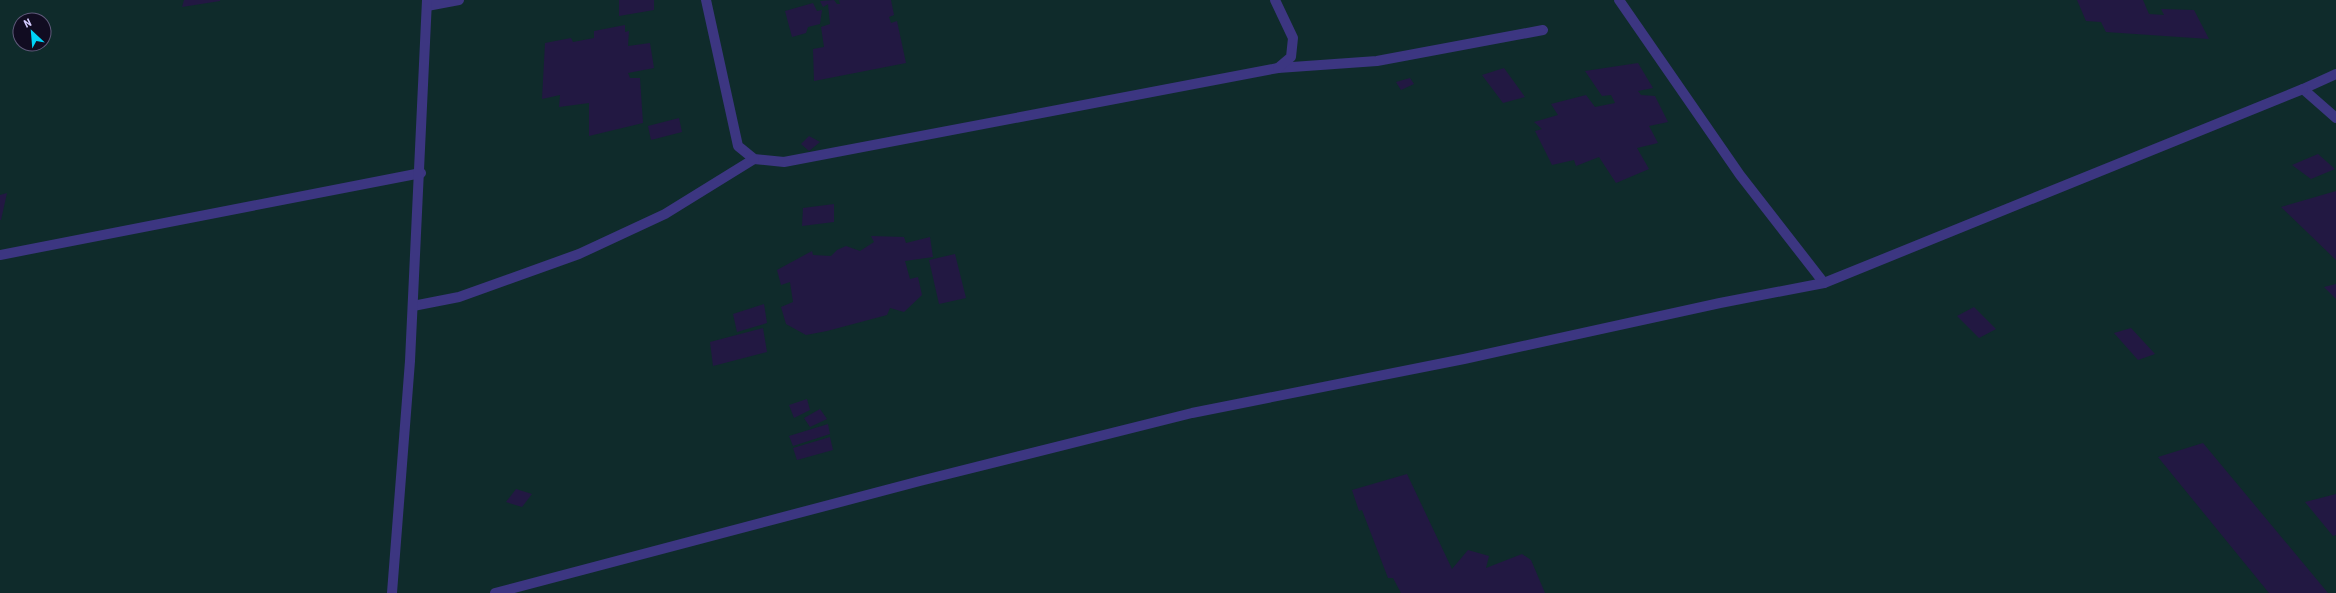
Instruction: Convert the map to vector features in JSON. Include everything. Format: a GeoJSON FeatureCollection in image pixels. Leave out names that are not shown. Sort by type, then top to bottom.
{"type":"FeatureCollection","features":[{"type":"Feature","properties":{"kind":"street"},"geometry":{"type":"LineString","coordinates":[[392,593],[394,554],[407,413],[420,173],[427,3],[458,0]]}},
{"type":"Feature","properties":{"kind":"street"},"geometry":{"type":"LineString","coordinates":[[706,0],[738,146],[754,159],[784,162],[1278,68],[1377,61],[1543,30]]}},
{"type":"Feature","properties":{"kind":"street"},"geometry":{"type":"LineString","coordinates":[[1275,0],[1293,38],[1291,57],[1278,68]]}},
{"type":"Feature","properties":{"kind":"street"},"geometry":{"type":"LineString","coordinates":[[1619,0],[1740,175],[1824,283]]}},
{"type":"Feature","properties":{"kind":"street"},"geometry":{"type":"LineString","coordinates":[[495,593],[920,480],[1192,413],[1464,360],[1720,303],[1824,283],[2304,89],[2336,74]]}},
{"type":"Feature","properties":{"kind":"street"},"geometry":{"type":"LineString","coordinates":[[2304,89],[2336,118]]}},
{"type":"Feature","properties":{"kind":"street"},"geometry":{"type":"LineString","coordinates":[[413,306],[459,297],[579,254],[666,214],[754,159]]}},
{"type":"Feature","properties":{"kind":"street"},"geometry":{"type":"LineString","coordinates":[[0,255],[420,173]]}},
{"type":"Feature","properties":{"kind":"green space"},"geometry":{"type":"Polygon","coordinates":[[[0,0],[2336,0],[2336,593],[0,593],[0,0]]]}},
{"type":"Feature","properties":{"kind":"building"},"geometry":{"type":"Polygon","coordinates":[[[184,0],[220,0],[220,1],[182,7],[184,0]]]}},
{"type":"Feature","properties":{"kind":"building"},"geometry":{"type":"Polygon","coordinates":[[[619,0],[654,0],[654,10],[619,16],[619,0]]]}},
{"type":"Feature","properties":{"kind":"building"},"geometry":{"type":"Polygon","coordinates":[[[834,0],[837,4],[840,4],[839,0],[891,0],[894,15],[889,17],[891,23],[897,21],[906,63],[814,81],[813,49],[824,47],[821,27],[830,24],[828,4],[823,7],[820,1],[834,0]]]}},
{"type":"Feature","properties":{"kind":"building"},"geometry":{"type":"Polygon","coordinates":[[[2077,0],[2143,0],[2149,14],[2164,15],[2161,9],[2194,10],[2209,39],[2106,32],[2101,22],[2086,21],[2077,0]]]}},
{"type":"Feature","properties":{"kind":"building"},"geometry":{"type":"Polygon","coordinates":[[[813,3],[817,11],[822,10],[820,24],[808,27],[806,33],[792,37],[785,11],[813,3]]]}},
{"type":"Feature","properties":{"kind":"building"},"geometry":{"type":"Polygon","coordinates":[[[625,25],[625,32],[629,31],[628,46],[650,43],[654,68],[628,73],[630,78],[640,78],[643,123],[589,136],[589,103],[559,107],[560,95],[542,99],[545,43],[571,38],[573,42],[594,38],[594,31],[625,25]]]}},
{"type":"Feature","properties":{"kind":"building"},"geometry":{"type":"Polygon","coordinates":[[[1638,63],[1653,88],[1638,91],[1641,95],[1655,96],[1668,122],[1649,126],[1658,143],[1637,148],[1649,169],[1616,183],[1599,157],[1576,166],[1574,160],[1552,165],[1535,131],[1542,129],[1534,122],[1558,115],[1551,104],[1586,95],[1595,107],[1615,103],[1611,95],[1602,96],[1585,71],[1638,63]]]}},
{"type":"Feature","properties":{"kind":"building"},"geometry":{"type":"Polygon","coordinates":[[[1504,68],[1525,97],[1503,103],[1482,75],[1504,68]]]}},
{"type":"Feature","properties":{"kind":"building"},"geometry":{"type":"Polygon","coordinates":[[[1410,78],[1414,84],[1401,90],[1396,82],[1410,78]]]}},
{"type":"Feature","properties":{"kind":"building"},"geometry":{"type":"Polygon","coordinates":[[[679,118],[682,132],[651,140],[648,126],[679,118]]]}},
{"type":"Feature","properties":{"kind":"building"},"geometry":{"type":"Polygon","coordinates":[[[809,136],[820,142],[809,151],[801,144],[809,136]]]}},
{"type":"Feature","properties":{"kind":"building"},"geometry":{"type":"Polygon","coordinates":[[[2318,154],[2335,169],[2311,179],[2292,165],[2318,154]]]}},
{"type":"Feature","properties":{"kind":"building"},"geometry":{"type":"Polygon","coordinates":[[[2336,191],[2336,260],[2281,207],[2336,191]]]}},
{"type":"Feature","properties":{"kind":"building"},"geometry":{"type":"Polygon","coordinates":[[[7,193],[1,220],[0,220],[0,195],[7,193]]]}},
{"type":"Feature","properties":{"kind":"building"},"geometry":{"type":"Polygon","coordinates":[[[834,204],[834,222],[802,226],[803,208],[834,204]]]}},
{"type":"Feature","properties":{"kind":"building"},"geometry":{"type":"Polygon","coordinates":[[[871,236],[904,237],[906,243],[930,237],[933,257],[905,261],[910,279],[918,277],[922,295],[904,312],[890,308],[887,315],[827,331],[806,335],[786,324],[781,307],[793,302],[790,282],[781,285],[777,270],[812,251],[813,255],[831,256],[837,250],[846,246],[860,251],[874,242],[871,236]]]}},
{"type":"Feature","properties":{"kind":"building"},"geometry":{"type":"Polygon","coordinates":[[[955,254],[966,298],[939,304],[929,260],[955,254]]]}},
{"type":"Feature","properties":{"kind":"building"},"geometry":{"type":"Polygon","coordinates":[[[2336,284],[2336,299],[2324,287],[2336,284]]]}},
{"type":"Feature","properties":{"kind":"building"},"geometry":{"type":"Polygon","coordinates":[[[764,304],[767,323],[737,332],[733,314],[764,304]]]}},
{"type":"Feature","properties":{"kind":"building"},"geometry":{"type":"Polygon","coordinates":[[[1974,307],[1996,329],[1979,338],[1957,316],[1974,307]]]}},
{"type":"Feature","properties":{"kind":"building"},"geometry":{"type":"Polygon","coordinates":[[[763,328],[767,352],[713,366],[710,342],[763,328]]]}},
{"type":"Feature","properties":{"kind":"building"},"geometry":{"type":"Polygon","coordinates":[[[2131,328],[2155,354],[2138,360],[2114,333],[2131,328]]]}},
{"type":"Feature","properties":{"kind":"building"},"geometry":{"type":"Polygon","coordinates":[[[807,399],[810,410],[794,418],[789,405],[807,399]]]}},
{"type":"Feature","properties":{"kind":"building"},"geometry":{"type":"Polygon","coordinates":[[[820,409],[827,419],[810,427],[804,418],[820,409]]]}},
{"type":"Feature","properties":{"kind":"building"},"geometry":{"type":"Polygon","coordinates":[[[828,424],[830,434],[793,446],[789,436],[828,424]]]}},
{"type":"Feature","properties":{"kind":"building"},"geometry":{"type":"Polygon","coordinates":[[[830,437],[833,450],[797,460],[793,448],[830,437]]]}},
{"type":"Feature","properties":{"kind":"building"},"geometry":{"type":"Polygon","coordinates":[[[2203,443],[2328,593],[2269,593],[2158,457],[2203,443]]]}},
{"type":"Feature","properties":{"kind":"building"},"geometry":{"type":"Polygon","coordinates":[[[1407,474],[1452,569],[1468,550],[1489,556],[1486,568],[1522,554],[1531,560],[1545,593],[1401,593],[1393,578],[1388,578],[1362,510],[1359,511],[1352,490],[1407,474]]]}},
{"type":"Feature","properties":{"kind":"building"},"geometry":{"type":"Polygon","coordinates":[[[516,489],[532,494],[522,507],[506,502],[516,489]]]}},
{"type":"Feature","properties":{"kind":"building"},"geometry":{"type":"Polygon","coordinates":[[[2336,494],[2336,535],[2333,536],[2305,502],[2336,494]]]}}]}
